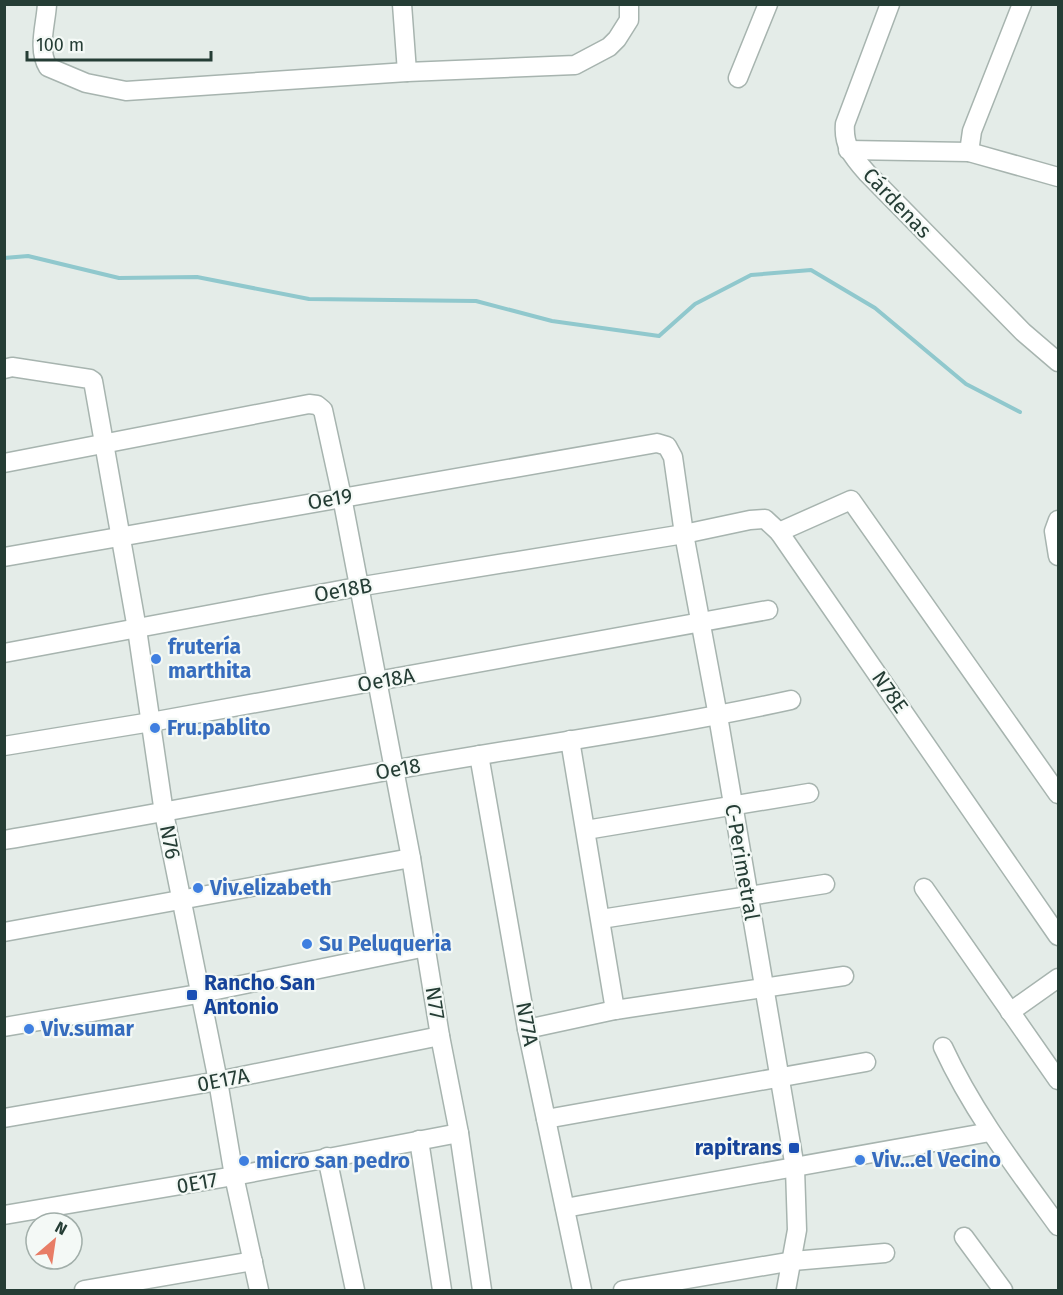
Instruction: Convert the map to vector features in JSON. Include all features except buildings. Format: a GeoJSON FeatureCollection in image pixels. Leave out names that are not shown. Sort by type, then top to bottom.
{"type":"FeatureCollection","features":[{"type":"Feature","properties":{"kind":"street"},"geometry":{"type":"LineString","coordinates":[[47,4],[42,46],[43,57],[48,67],[86,83],[126,91],[407,72],[575,65],[609,47],[629,12]]}},
{"type":"Feature","properties":{"kind":"street"},"geometry":{"type":"LineString","coordinates":[[402,4],[407,72]]}},
{"type":"Feature","properties":{"kind":"street"},"geometry":{"type":"LineString","coordinates":[[738,78],[768,4]]}},
{"type":"Feature","properties":{"kind":"street","name":"Cárdenas"},"geometry":{"type":"LineString","coordinates":[[890,4],[845,124],[844,140],[848,150],[867,173],[1023,332],[1058,360]]}},
{"type":"Feature","properties":{"kind":"street"},"geometry":{"type":"LineString","coordinates":[[969,152],[972,131],[1022,4]]}},
{"type":"Feature","properties":{"kind":"street"},"geometry":{"type":"LineString","coordinates":[[848,150],[969,152],[1059,177]]}},
{"type":"Feature","properties":{"kind":"street","name":"N76"},"geometry":{"type":"LineString","coordinates":[[4,369],[90,379],[95,391],[137,629],[164,813],[218,1081],[234,1176],[259,1290]]}},
{"type":"Feature","properties":{"kind":"street","name":"N77"},"geometry":{"type":"LineString","coordinates":[[105,445],[309,404],[320,407],[324,414],[411,858],[440,1036],[459,1133],[482,1290]]}},
{"type":"Feature","properties":{"kind":"street","name":"Oe19"},"geometry":{"type":"LineString","coordinates":[[4,557],[657,443]]}},
{"type":"Feature","properties":{"kind":"street","name":"C-Perimetral"},"geometry":{"type":"LineString","coordinates":[[657,443],[667,447],[673,457],[699,624],[718,716],[795,1168],[797,1230],[786,1290]]}},
{"type":"Feature","properties":{"kind":"street"},"geometry":{"type":"LineString","coordinates":[[4,463],[105,445]]}},
{"type":"Feature","properties":{"kind":"street"},"geometry":{"type":"LineString","coordinates":[[778,532],[846,500],[855,503],[1059,794]]}},
{"type":"Feature","properties":{"kind":"street","name":"N78E"},"geometry":{"type":"LineString","coordinates":[[684,534],[765,519],[778,532],[1059,936]]}},
{"type":"Feature","properties":{"kind":"street"},"geometry":{"type":"LineString","coordinates":[[1059,520],[1054,531],[1059,556]]}},
{"type":"Feature","properties":{"kind":"street","name":"Oe18B"},"geometry":{"type":"LineString","coordinates":[[4,652],[357,587],[684,534]]}},
{"type":"Feature","properties":{"kind":"street","name":"Oe18A"},"geometry":{"type":"LineString","coordinates":[[4,746],[376,682],[768,610]]}},
{"type":"Feature","properties":{"kind":"street","name":"Oe18"},"geometry":{"type":"LineString","coordinates":[[4,840],[394,770],[718,716],[791,700]]}},
{"type":"Feature","properties":{"kind":"street"},"geometry":{"type":"LineString","coordinates":[[570,740],[615,1010]]}},
{"type":"Feature","properties":{"kind":"street","name":"N77A"},"geometry":{"type":"LineString","coordinates":[[479,756],[527,1029],[582,1290]]}},
{"type":"Feature","properties":{"kind":"street"},"geometry":{"type":"LineString","coordinates":[[586,830],[809,793]]}},
{"type":"Feature","properties":{"kind":"street"},"geometry":{"type":"LineString","coordinates":[[4,932],[411,858]]}},
{"type":"Feature","properties":{"kind":"street"},"geometry":{"type":"LineString","coordinates":[[601,919],[825,884]]}},
{"type":"Feature","properties":{"kind":"street"},"geometry":{"type":"LineString","coordinates":[[924,888],[1059,1080]]}},
{"type":"Feature","properties":{"kind":"street"},"geometry":{"type":"LineString","coordinates":[[4,1027],[201,993],[426,947]]}},
{"type":"Feature","properties":{"kind":"street"},"geometry":{"type":"LineString","coordinates":[[527,1029],[615,1010],[844,976]]}},
{"type":"Feature","properties":{"kind":"street"},"geometry":{"type":"LineString","coordinates":[[1010,1012],[1059,978]]}},
{"type":"Feature","properties":{"kind":"street","name":"0E17A"},"geometry":{"type":"LineString","coordinates":[[4,1118],[218,1081],[440,1036]]}},
{"type":"Feature","properties":{"kind":"street"},"geometry":{"type":"LineString","coordinates":[[943,1047],[962,1087],[990,1132],[1059,1226]]}},
{"type":"Feature","properties":{"kind":"street"},"geometry":{"type":"LineString","coordinates":[[546,1119],[866,1062]]}},
{"type":"Feature","properties":{"kind":"street"},"geometry":{"type":"LineString","coordinates":[[565,1208],[990,1132]]}},
{"type":"Feature","properties":{"kind":"street","name":"0E17"},"geometry":{"type":"LineString","coordinates":[[4,1215],[234,1176],[459,1133]]}},
{"type":"Feature","properties":{"kind":"street"},"geometry":{"type":"LineString","coordinates":[[419,1140],[442,1290]]}},
{"type":"Feature","properties":{"kind":"street"},"geometry":{"type":"LineString","coordinates":[[327,1157],[355,1290]]}},
{"type":"Feature","properties":{"kind":"street"},"geometry":{"type":"LineString","coordinates":[[964,1237],[1003,1290]]}},
{"type":"Feature","properties":{"kind":"street"},"geometry":{"type":"LineString","coordinates":[[623,1290],[793,1261],[885,1253]]}},
{"type":"Feature","properties":{"kind":"street"},"geometry":{"type":"LineString","coordinates":[[84,1290],[253,1261]]}},
{"type":"Feature","properties":{"kind":"waterway"},"geometry":{"type":"LineString","coordinates":[[4,258],[28,256],[119,278],[197,277],[309,299],[476,301],[552,321],[659,336],[695,304],[751,275],[811,270],[875,308],[966,384],[1020,412]]}},
{"type":"Feature","properties":{"kind":"place","name":"frutería marthita"},"geometry":{"type":"Point","coordinates":[156,659]}},
{"type":"Feature","properties":{"kind":"place","name":"Fru.pablito"},"geometry":{"type":"Point","coordinates":[155,728]}},
{"type":"Feature","properties":{"kind":"place","name":"Viv.elizabeth"},"geometry":{"type":"Point","coordinates":[198,888]}},
{"type":"Feature","properties":{"kind":"place","name":"Su Peluqueria"},"geometry":{"type":"Point","coordinates":[307,944]}},
{"type":"Feature","properties":{"kind":"place","name":"Rancho San Antonio"},"geometry":{"type":"Point","coordinates":[192,995]}},
{"type":"Feature","properties":{"kind":"place","name":"Viv.sumar"},"geometry":{"type":"Point","coordinates":[29,1029]}},
{"type":"Feature","properties":{"kind":"place","name":"rapitrans"},"geometry":{"type":"Point","coordinates":[794,1148]}},
{"type":"Feature","properties":{"kind":"place","name":"Viv...el Vecino"},"geometry":{"type":"Point","coordinates":[860,1160]}},
{"type":"Feature","properties":{"kind":"place","name":"micro san pedro"},"geometry":{"type":"Point","coordinates":[244,1161]}}]}
